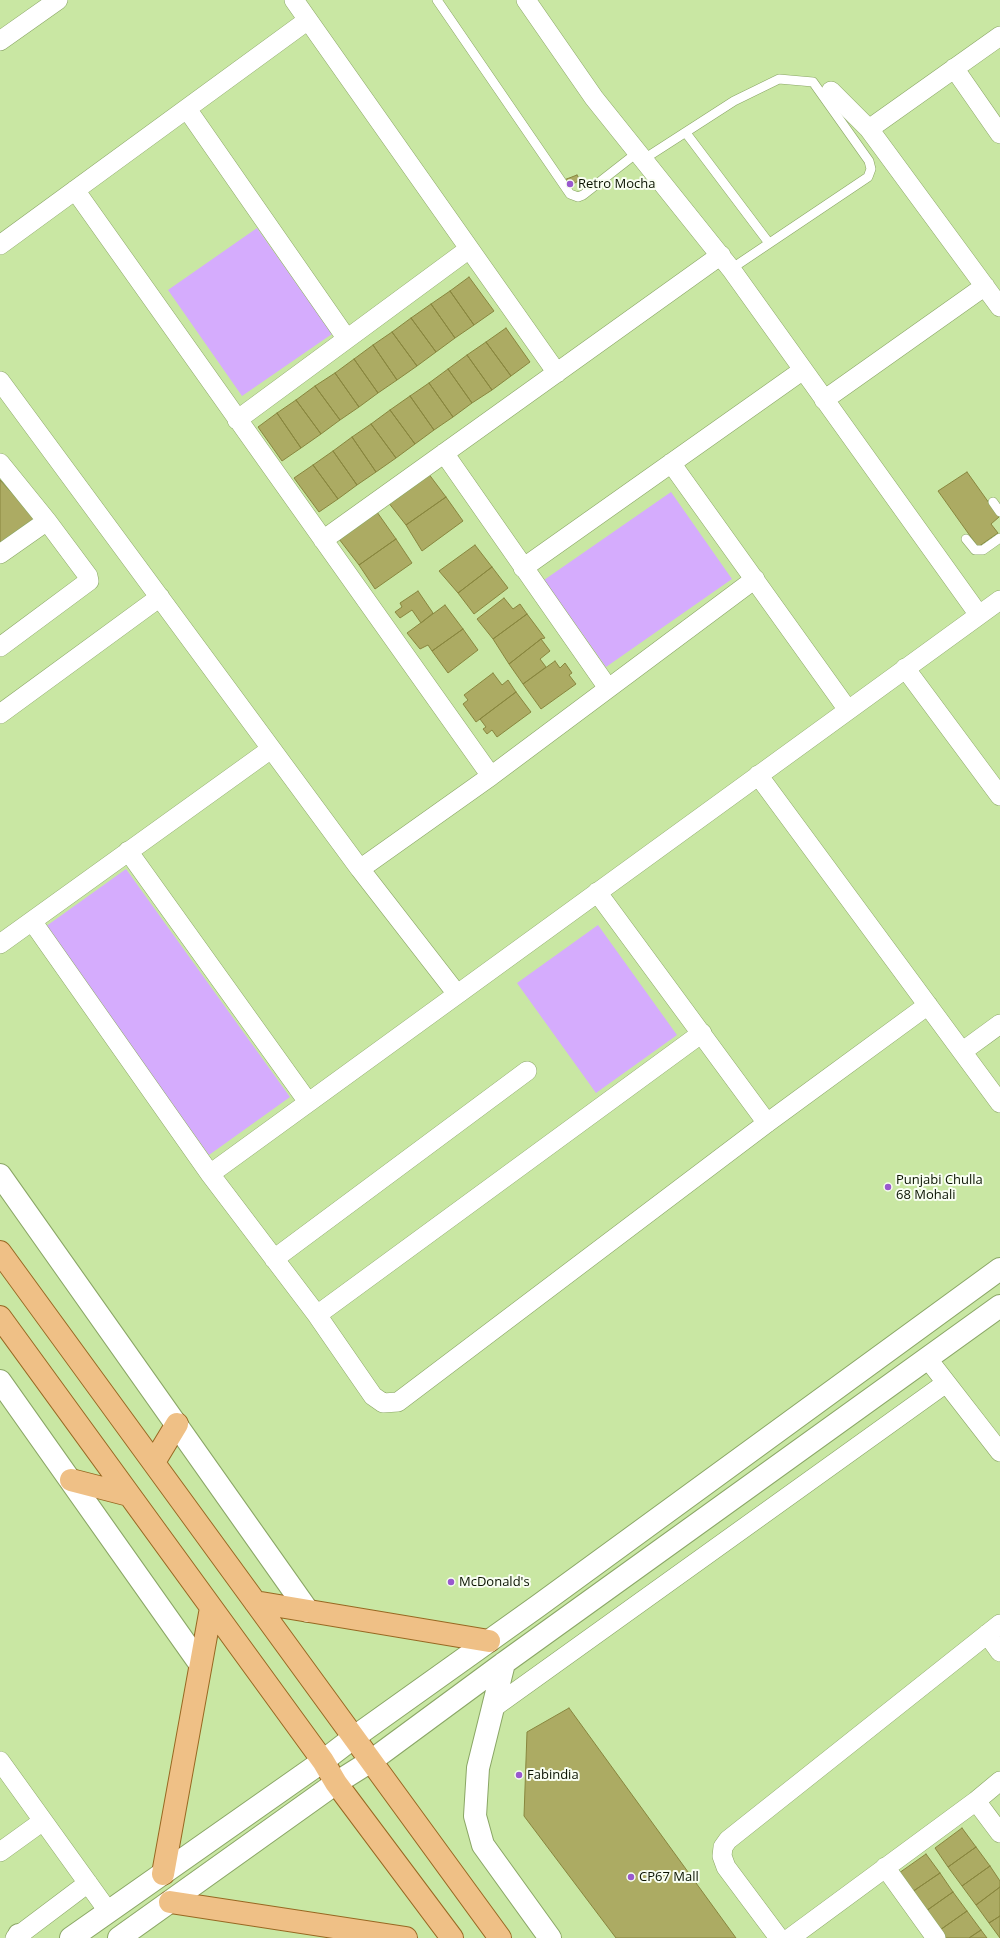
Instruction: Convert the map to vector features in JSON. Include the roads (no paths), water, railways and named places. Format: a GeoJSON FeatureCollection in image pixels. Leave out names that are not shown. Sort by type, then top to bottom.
{"type":"FeatureCollection","features":[{"type":"Feature","properties":{"kind":"main road"},"geometry":{"type":"LineString","coordinates":[[0,1175],[308,1611]]}},
{"type":"Feature","properties":{"kind":"main road"},"geometry":{"type":"LineString","coordinates":[[0,1252],[500,1938]]}},
{"type":"Feature","properties":{"kind":"main road"},"geometry":{"type":"LineString","coordinates":[[71,1938],[323,1761],[1000,1269]]}},
{"type":"Feature","properties":{"kind":"main road"},"geometry":{"type":"LineString","coordinates":[[119,1938],[336,1783],[371,1761],[504,1662],[1000,1306]]}},
{"type":"Feature","properties":{"kind":"main road"},"geometry":{"type":"LineString","coordinates":[[0,1317],[323,1761],[336,1783],[452,1938]]}},
{"type":"Feature","properties":{"kind":"main road"},"geometry":{"type":"LineString","coordinates":[[0,1381],[200,1664]]}},
{"type":"Feature","properties":{"kind":"main road"},"geometry":{"type":"LineString","coordinates":[[154,1462],[177,1424]]}},
{"type":"Feature","properties":{"kind":"main road"},"geometry":{"type":"LineString","coordinates":[[71,1480],[129,1495]]}},
{"type":"Feature","properties":{"kind":"main road"},"geometry":{"type":"LineString","coordinates":[[255,1602],[489,1641]]}},
{"type":"Feature","properties":{"kind":"main road"},"geometry":{"type":"LineString","coordinates":[[163,1874],[211,1608]]}},
{"type":"Feature","properties":{"kind":"main road"},"geometry":{"type":"LineString","coordinates":[[504,1662],[478,1768],[475,1816],[483,1845],[550,1938]]}},
{"type":"Feature","properties":{"kind":"main road"},"geometry":{"type":"LineString","coordinates":[[170,1902],[405,1938]]}},
{"type":"Feature","properties":{"kind":"street"},"geometry":{"type":"LineString","coordinates":[[0,41],[58,0]]}},
{"type":"Feature","properties":{"kind":"street"},"geometry":{"type":"LineString","coordinates":[[294,0],[557,373]]}},
{"type":"Feature","properties":{"kind":"street"},"geometry":{"type":"LineString","coordinates":[[526,0],[594,98],[726,262],[979,615]]}},
{"type":"Feature","properties":{"kind":"street"},"geometry":{"type":"LineString","coordinates":[[0,244],[308,20]]}},
{"type":"Feature","properties":{"kind":"street"},"geometry":{"type":"LineString","coordinates":[[869,129],[1000,36]]}},
{"type":"Feature","properties":{"kind":"street"},"geometry":{"type":"LineString","coordinates":[[954,68],[1000,134]]}},
{"type":"Feature","properties":{"kind":"street"},"geometry":{"type":"LineString","coordinates":[[831,91],[869,129],[1000,307]]}},
{"type":"Feature","properties":{"kind":"street"},"geometry":{"type":"LineString","coordinates":[[187,109],[347,339]]}},
{"type":"Feature","properties":{"kind":"street"},"geometry":{"type":"LineString","coordinates":[[75,190],[491,776]]}},
{"type":"Feature","properties":{"kind":"street"},"geometry":{"type":"LineString","coordinates":[[237,420],[469,249]]}},
{"type":"Feature","properties":{"kind":"street"},"geometry":{"type":"LineString","coordinates":[[323,540],[557,373],[726,262]]}},
{"type":"Feature","properties":{"kind":"street"},"geometry":{"type":"LineString","coordinates":[[824,400],[985,286]]}},
{"type":"Feature","properties":{"kind":"street"},"geometry":{"type":"LineString","coordinates":[[523,568],[803,370]]}},
{"type":"Feature","properties":{"kind":"street"},"geometry":{"type":"LineString","coordinates":[[0,381],[360,869],[457,994]]}},
{"type":"Feature","properties":{"kind":"street"},"geometry":{"type":"LineString","coordinates":[[444,453],[608,688]]}},
{"type":"Feature","properties":{"kind":"street"},"geometry":{"type":"LineString","coordinates":[[0,463],[47,521],[88,576],[89,581],[0,647]]}},
{"type":"Feature","properties":{"kind":"street"},"geometry":{"type":"LineString","coordinates":[[671,464],[848,710]]}},
{"type":"Feature","properties":{"kind":"street"},"geometry":{"type":"LineString","coordinates":[[0,554],[47,521]]}},
{"type":"Feature","properties":{"kind":"street"},"geometry":{"type":"LineString","coordinates":[[360,869],[491,776],[755,579]]}},
{"type":"Feature","properties":{"kind":"street"},"geometry":{"type":"LineString","coordinates":[[0,714],[160,597]]}},
{"type":"Feature","properties":{"kind":"street"},"geometry":{"type":"LineString","coordinates":[[210,1174],[1000,600]]}},
{"type":"Feature","properties":{"kind":"street"},"geometry":{"type":"LineString","coordinates":[[905,668],[1000,796]]}},
{"type":"Feature","properties":{"kind":"street"},"geometry":{"type":"LineString","coordinates":[[0,944],[271,749]]}},
{"type":"Feature","properties":{"kind":"street"},"geometry":{"type":"LineString","coordinates":[[758,775],[1000,1103]]}},
{"type":"Feature","properties":{"kind":"street"},"geometry":{"type":"LineString","coordinates":[[128,851],[308,1102]]}},
{"type":"Feature","properties":{"kind":"street"},"geometry":{"type":"LineString","coordinates":[[597,892],[767,1123]]}},
{"type":"Feature","properties":{"kind":"street"},"geometry":{"type":"LineString","coordinates":[[32,921],[210,1174],[317,1315],[373,1396],[383,1403],[398,1402],[767,1123],[928,1005]]}},
{"type":"Feature","properties":{"kind":"street"},"geometry":{"type":"LineString","coordinates":[[963,1051],[1000,1024]]}},
{"type":"Feature","properties":{"kind":"street"},"geometry":{"type":"LineString","coordinates":[[317,1315],[702,1033]]}},
{"type":"Feature","properties":{"kind":"street"},"geometry":{"type":"LineString","coordinates":[[274,1259],[527,1071]]}},
{"type":"Feature","properties":{"kind":"street"},"geometry":{"type":"LineString","coordinates":[[927,1358],[1000,1452]]}},
{"type":"Feature","properties":{"kind":"street"},"geometry":{"type":"LineString","coordinates":[[493,1708],[946,1383]]}},
{"type":"Feature","properties":{"kind":"street"},"geometry":{"type":"LineString","coordinates":[[779,1938],[726,1867],[722,1856],[723,1847],[728,1840],[994,1629],[1000,1652]]}},
{"type":"Feature","properties":{"kind":"street"},"geometry":{"type":"LineString","coordinates":[[0,1761],[108,1911]]}},
{"type":"Feature","properties":{"kind":"street"},"geometry":{"type":"LineString","coordinates":[[790,1938],[884,1867],[976,1801],[1000,1781]]}},
{"type":"Feature","properties":{"kind":"street"},"geometry":{"type":"LineString","coordinates":[[976,1801],[1000,1833]]}},
{"type":"Feature","properties":{"kind":"street"},"geometry":{"type":"LineString","coordinates":[[0,1852],[44,1821]]}},
{"type":"Feature","properties":{"kind":"street"},"geometry":{"type":"LineString","coordinates":[[884,1867],[936,1938]]}},
{"type":"Feature","properties":{"kind":"street"},"geometry":{"type":"LineString","coordinates":[[18,1937],[88,1883]]}},
{"type":"Feature","properties":{"kind":"lane"},"geometry":{"type":"LineString","coordinates":[[437,0],[570,194],[578,197],[641,156],[686,133],[734,101],[778,79],[813,82],[869,161],[871,169],[868,177],[769,243],[726,262]]}},
{"type":"Feature","properties":{"kind":"lane"},"geometry":{"type":"LineString","coordinates":[[686,133],[769,243]]}},
{"type":"Feature","properties":{"kind":"lane"},"geometry":{"type":"LineString","coordinates":[[993,502],[1000,512]]}},
{"type":"Feature","properties":{"kind":"lane"},"geometry":{"type":"LineString","coordinates":[[966,539],[975,550],[983,550],[1000,538]]}},
{"type":"Feature","properties":{"kind":"place","name":"Retro Mocha"},"geometry":{"type":"Point","coordinates":[570,184]}},
{"type":"Feature","properties":{"kind":"place","name":"Punjabi Chulla 68 Mohali"},"geometry":{"type":"Point","coordinates":[888,1187]}},
{"type":"Feature","properties":{"kind":"place","name":"McDonald's"},"geometry":{"type":"Point","coordinates":[451,1582]}},
{"type":"Feature","properties":{"kind":"place","name":"Fabindia"},"geometry":{"type":"Point","coordinates":[519,1775]}},
{"type":"Feature","properties":{"kind":"place","name":"CP67 Mall"},"geometry":{"type":"Point","coordinates":[631,1877]}}]}
